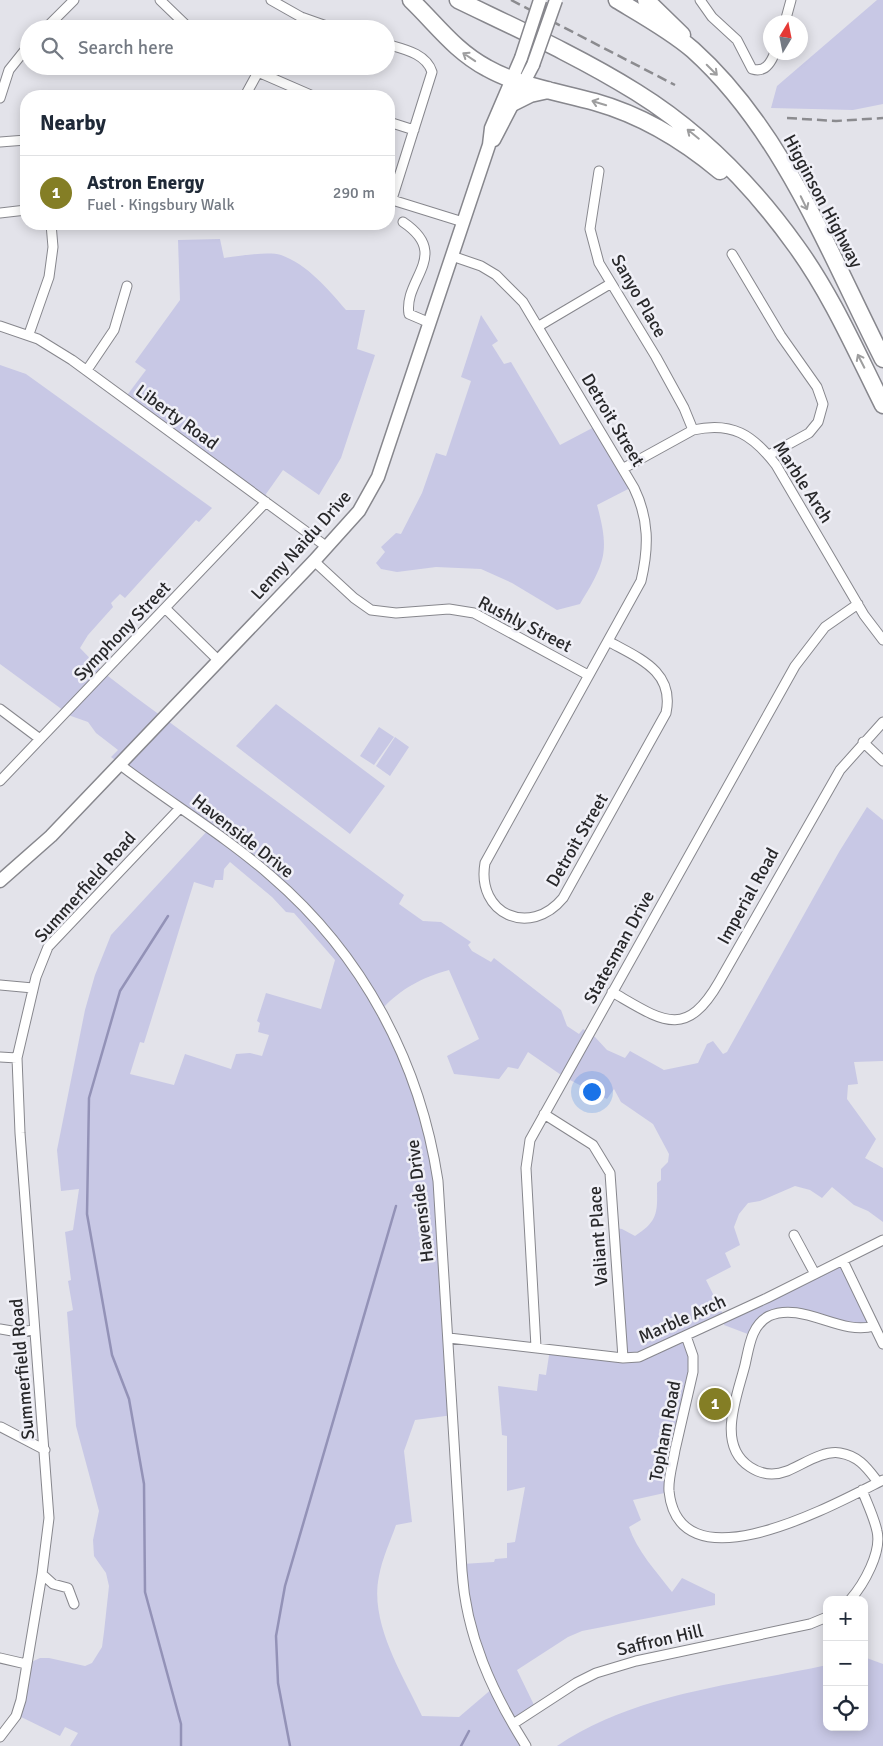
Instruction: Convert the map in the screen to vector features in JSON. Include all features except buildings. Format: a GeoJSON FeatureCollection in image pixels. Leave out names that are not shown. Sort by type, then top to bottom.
{"type":"FeatureCollection","features":[{"type":"Feature","properties":{"kind":"highway"},"geometry":{"type":"LineString","coordinates":[[411,0],[456,48],[487,68],[518,81],[614,108],[645,120],[708,160],[768,210]]}},
{"type":"Feature","properties":{"kind":"highway"},"geometry":{"type":"LineString","coordinates":[[458,0],[610,76],[638,93],[710,148],[768,210],[797,246],[823,288],[883,405]]}},
{"type":"Feature","properties":{"kind":"highway","name":"Higginson Highway"},"geometry":{"type":"LineString","coordinates":[[616,0],[692,49],[724,82],[769,140],[791,175],[883,359]]}},
{"type":"Feature","properties":{"kind":"highway"},"geometry":{"type":"LineString","coordinates":[[646,0],[681,33],[692,49]]}},
{"type":"Feature","properties":{"kind":"highway"},"geometry":{"type":"LineString","coordinates":[[514,102],[530,94],[550,90]]}},
{"type":"Feature","properties":{"kind":"street"},"geometry":{"type":"LineString","coordinates":[[54,20],[74,0]]}},
{"type":"Feature","properties":{"kind":"street"},"geometry":{"type":"LineString","coordinates":[[160,0],[174,20]]}},
{"type":"Feature","properties":{"kind":"street"},"geometry":{"type":"LineString","coordinates":[[271,0],[310,20]]}},
{"type":"Feature","properties":{"kind":"street","name":"Lenny Naidu Drive"},"geometry":{"type":"LineString","coordinates":[[489,145],[495,139],[514,102],[521,58],[540,0]]}},
{"type":"Feature","properties":{"kind":"street","name":"Lenny Naidu Drive"},"geometry":{"type":"LineString","coordinates":[[0,881],[51,836],[314,561],[359,511],[378,477],[489,145],[491,128],[518,81],[533,65],[556,0]]}},
{"type":"Feature","properties":{"kind":"street"},"geometry":{"type":"LineString","coordinates":[[700,0],[712,17],[737,40],[752,69],[761,70],[768,65],[771,60]]}},
{"type":"Feature","properties":{"kind":"street"},"geometry":{"type":"LineString","coordinates":[[787,15],[791,0]]}},
{"type":"Feature","properties":{"kind":"street"},"geometry":{"type":"LineString","coordinates":[[395,47],[415,54],[430,65],[432,72],[431,80],[395,185]]}},
{"type":"Feature","properties":{"kind":"street"},"geometry":{"type":"LineString","coordinates":[[0,98],[9,70],[20,56]]}},
{"type":"Feature","properties":{"kind":"street"},"geometry":{"type":"LineString","coordinates":[[248,90],[256,75]]}},
{"type":"Feature","properties":{"kind":"street"},"geometry":{"type":"LineString","coordinates":[[260,75],[298,90]]}},
{"type":"Feature","properties":{"kind":"street"},"geometry":{"type":"LineString","coordinates":[[395,124],[414,130]]}},
{"type":"Feature","properties":{"kind":"street"},"geometry":{"type":"LineString","coordinates":[[0,142],[20,140]]}},
{"type":"Feature","properties":{"kind":"street","name":"Sanyo Place"},"geometry":{"type":"LineString","coordinates":[[598,171],[590,229],[599,263],[656,357],[684,408],[693,430]]}},
{"type":"Feature","properties":{"kind":"street"},"geometry":{"type":"LineString","coordinates":[[395,201],[463,222]]}},
{"type":"Feature","properties":{"kind":"street"},"geometry":{"type":"LineString","coordinates":[[0,213],[20,211]]}},
{"type":"Feature","properties":{"kind":"street"},"geometry":{"type":"LineString","coordinates":[[403,222],[419,236],[424,257],[410,300],[409,314],[430,323]]}},
{"type":"Feature","properties":{"kind":"street"},"geometry":{"type":"LineString","coordinates":[[29,334],[49,277],[53,247],[52,230]]}},
{"type":"Feature","properties":{"kind":"street"},"geometry":{"type":"LineString","coordinates":[[732,254],[781,336],[817,387],[823,404],[818,422],[809,433],[768,455]]}},
{"type":"Feature","properties":{"kind":"street","name":"Detroit Street"},"geometry":{"type":"LineString","coordinates":[[452,256],[481,266],[506,282],[523,302],[624,468],[642,503],[647,526],[647,550],[640,581],[485,863],[483,879],[487,893],[494,904],[510,916],[534,918],[550,911],[563,898],[666,712],[668,695],[659,674],[649,665],[608,641]]}},
{"type":"Feature","properties":{"kind":"street"},"geometry":{"type":"LineString","coordinates":[[539,326],[610,284]]}},
{"type":"Feature","properties":{"kind":"street"},"geometry":{"type":"LineString","coordinates":[[87,370],[114,330],[127,286]]}},
{"type":"Feature","properties":{"kind":"street","name":"Liberty Road"},"geometry":{"type":"LineString","coordinates":[[0,326],[29,334],[87,370],[327,547]]}},
{"type":"Feature","properties":{"kind":"street","name":"Marble Arch"},"geometry":{"type":"LineString","coordinates":[[624,468],[693,430],[719,427],[737,431],[753,440],[768,455],[858,604],[883,640]]}},
{"type":"Feature","properties":{"kind":"street","name":"Symphony Street"},"geometry":{"type":"LineString","coordinates":[[0,781],[266,502]]}},
{"type":"Feature","properties":{"kind":"street","name":"Rushly Street"},"geometry":{"type":"LineString","coordinates":[[314,561],[361,604],[371,610],[396,613],[450,609],[474,613],[588,675]]}},
{"type":"Feature","properties":{"kind":"street","name":"Statesman Drive"},"geometry":{"type":"LineString","coordinates":[[536,1347],[526,1168],[530,1140],[795,666],[825,627],[858,604]]}},
{"type":"Feature","properties":{"kind":"street"},"geometry":{"type":"LineString","coordinates":[[166,609],[218,660]]}},
{"type":"Feature","properties":{"kind":"street"},"geometry":{"type":"LineString","coordinates":[[0,709],[40,739]]}},
{"type":"Feature","properties":{"kind":"street","name":"Imperial Road"},"geometry":{"type":"LineString","coordinates":[[612,992],[661,1018],[682,1018],[694,1015],[702,1008],[840,770],[863,742],[883,722]]}},
{"type":"Feature","properties":{"kind":"street"},"geometry":{"type":"LineString","coordinates":[[863,742],[883,761]]}},
{"type":"Feature","properties":{"kind":"street","name":"Havenside Drive"},"geometry":{"type":"LineString","coordinates":[[119,764],[271,876],[319,922],[360,974],[397,1040],[417,1089],[434,1159],[440,1210],[462,1571],[467,1610],[485,1669],[526,1746]]}},
{"type":"Feature","properties":{"kind":"street","name":"Summerfield Road"},"geometry":{"type":"LineString","coordinates":[[0,1737],[16,1716],[42,1574],[49,1518],[18,1104],[17,1058],[33,988],[48,947],[180,808]]}},
{"type":"Feature","properties":{"kind":"street"},"geometry":{"type":"LineString","coordinates":[[0,985],[33,988]]}},
{"type":"Feature","properties":{"kind":"street"},"geometry":{"type":"LineString","coordinates":[[0,1057],[17,1058]]}},
{"type":"Feature","properties":{"kind":"street","name":"Valiant Place"},"geometry":{"type":"LineString","coordinates":[[544,1114],[588,1141],[604,1161],[610,1173],[623,1358]]}},
{"type":"Feature","properties":{"kind":"street"},"geometry":{"type":"LineString","coordinates":[[794,1235],[815,1274]]}},
{"type":"Feature","properties":{"kind":"street","name":"Marble Arch"},"geometry":{"type":"LineString","coordinates":[[449,1338],[623,1358],[639,1357],[843,1261],[883,1240]]}},
{"type":"Feature","properties":{"kind":"street"},"geometry":{"type":"LineString","coordinates":[[843,1261],[883,1344]]}},
{"type":"Feature","properties":{"kind":"street"},"geometry":{"type":"LineString","coordinates":[[874,1326],[855,1327],[789,1312],[764,1319],[752,1336],[734,1413],[731,1436],[739,1457],[748,1466],[761,1472],[777,1474],[829,1453],[840,1452],[858,1459],[880,1481]]}},
{"type":"Feature","properties":{"kind":"street"},"geometry":{"type":"LineString","coordinates":[[0,1329],[18,1332],[34,1330]]}},
{"type":"Feature","properties":{"kind":"street","name":"Topham Road"},"geometry":{"type":"LineString","coordinates":[[686,1336],[693,1356],[693,1372],[669,1485],[672,1504],[683,1523],[694,1532],[712,1539],[743,1536],[803,1517],[880,1481]]}},
{"type":"Feature","properties":{"kind":"street"},"geometry":{"type":"LineString","coordinates":[[1,1427],[45,1450]]}},
{"type":"Feature","properties":{"kind":"street"},"geometry":{"type":"LineString","coordinates":[[852,1596],[864,1577],[877,1544],[877,1532],[862,1490]]}},
{"type":"Feature","properties":{"kind":"street"},"geometry":{"type":"LineString","coordinates":[[42,1574],[53,1584],[68,1588],[74,1604]]}},
{"type":"Feature","properties":{"kind":"street","name":"Saffron Hill"},"geometry":{"type":"LineString","coordinates":[[513,1724],[576,1682],[602,1671],[636,1661],[810,1624],[823,1619]]}},
{"type":"Feature","properties":{"kind":"street"},"geometry":{"type":"LineString","coordinates":[[0,1658],[26,1664]]}},
{"type":"Feature","properties":{"kind":"shaded area"},"geometry":{"type":"Polygon","coordinates":[[[877,0],[883,0],[883,104],[853,110],[771,108],[777,86],[877,0]]]}},
{"type":"Feature","properties":{"kind":"shaded area"},"geometry":{"type":"Polygon","coordinates":[[[220,239],[224,258],[261,254],[281,255],[309,271],[346,310],[365,310],[357,349],[375,355],[341,458],[319,495],[283,470],[266,494],[267,501],[125,398],[146,370],[135,362],[180,300],[178,240],[220,239]]]}},
{"type":"Feature","properties":{"kind":"shaded area"},"geometry":{"type":"Polygon","coordinates":[[[481,315],[498,341],[492,345],[504,364],[511,362],[560,445],[598,425],[634,486],[597,505],[603,535],[603,557],[595,578],[580,604],[557,610],[512,583],[481,569],[436,567],[397,572],[381,569],[376,563],[385,552],[381,547],[396,533],[401,534],[422,493],[436,453],[446,456],[471,381],[461,377],[481,315]]]}},
{"type":"Feature","properties":{"kind":"shaded area"},"geometry":{"type":"Polygon","coordinates":[[[0,365],[26,374],[212,508],[199,522],[196,520],[125,598],[120,594],[111,603],[113,607],[88,635],[80,648],[104,673],[134,696],[404,895],[399,904],[423,921],[441,922],[471,942],[468,945],[472,951],[491,962],[494,958],[561,1010],[567,1026],[579,1034],[583,1029],[595,1037],[607,1050],[625,1058],[630,1051],[664,1070],[698,1063],[707,1044],[713,1041],[723,1054],[727,1052],[839,852],[867,807],[883,820],[883,1061],[854,1062],[858,1084],[848,1085],[847,1099],[876,1139],[865,1158],[883,1168],[883,1222],[868,1211],[854,1205],[832,1187],[822,1198],[810,1190],[795,1186],[760,1201],[748,1203],[739,1214],[734,1227],[740,1245],[725,1253],[731,1267],[706,1280],[725,1318],[843,1261],[874,1326],[868,1328],[796,1314],[770,1317],[753,1336],[724,1325],[725,1319],[686,1336],[693,1357],[669,1492],[633,1500],[641,1520],[629,1527],[642,1553],[672,1592],[682,1578],[715,1594],[715,1605],[582,1631],[568,1637],[517,1670],[536,1709],[513,1724],[527,1746],[70,1746],[78,1733],[65,1727],[60,1736],[17,1715],[27,1664],[40,1658],[49,1658],[85,1666],[92,1663],[102,1647],[109,1586],[106,1573],[94,1556],[93,1540],[99,1511],[76,1426],[67,1312],[73,1310],[68,1281],[71,1280],[65,1232],[73,1230],[79,1189],[61,1191],[57,1150],[85,1010],[95,975],[111,935],[209,829],[111,757],[118,750],[96,733],[88,722],[71,716],[0,664],[0,365]],[[230,862],[224,869],[223,880],[215,880],[213,888],[194,882],[144,1043],[140,1042],[130,1074],[174,1085],[185,1054],[231,1069],[236,1054],[250,1053],[262,1056],[269,1035],[258,1032],[260,1023],[257,1021],[266,993],[321,1009],[335,960],[294,913],[286,912],[272,897],[230,862]],[[449,970],[412,985],[397,995],[382,1009],[389,1024],[432,1149],[453,1415],[415,1420],[404,1451],[412,1522],[396,1525],[382,1563],[377,1594],[383,1630],[397,1666],[422,1716],[459,1717],[493,1688],[481,1658],[462,1564],[494,1562],[495,1559],[507,1558],[507,1543],[515,1542],[525,1487],[507,1491],[507,1436],[502,1435],[498,1386],[537,1391],[539,1374],[546,1375],[550,1349],[623,1357],[615,1228],[622,1229],[635,1236],[653,1220],[657,1208],[657,1183],[661,1180],[661,1169],[668,1162],[669,1154],[653,1124],[621,1102],[614,1089],[607,1099],[564,1077],[528,1052],[518,1069],[508,1067],[499,1079],[454,1074],[447,1056],[479,1039],[449,970]]]}},
{"type":"Feature","properties":{"kind":"shaded area"},"geometry":{"type":"Polygon","coordinates":[[[276,704],[385,786],[350,834],[236,746],[276,704]]]}},
{"type":"Feature","properties":{"kind":"shaded area"},"geometry":{"type":"Polygon","coordinates":[[[379,727],[394,737],[374,765],[360,756],[379,727]]]}},
{"type":"Feature","properties":{"kind":"shaded area"},"geometry":{"type":"Polygon","coordinates":[[[395,737],[409,747],[390,776],[376,766],[395,737]]]}},
{"type":"Feature","properties":{"kind":"shaded area"},"geometry":{"type":"Polygon","coordinates":[[[868,1658],[883,1664],[883,1746],[557,1746],[588,1728],[620,1714],[653,1702],[722,1685],[823,1666],[823,1731],[868,1731],[868,1658]]]}},
{"type":"Feature","properties":{"kind":"waterway"},"geometry":{"type":"LineString","coordinates":[[168,916],[120,991],[89,1098],[87,1214],[112,1355],[129,1399],[144,1484],[145,1592],[181,1724],[181,1746]]}},
{"type":"Feature","properties":{"kind":"waterway"},"geometry":{"type":"LineString","coordinates":[[290,1746],[278,1683],[276,1636],[285,1586],[396,1206]]}},
{"type":"Feature","properties":{"kind":"waterway"},"geometry":{"type":"LineString","coordinates":[[461,1746],[469,1731]]}},
{"type":"Feature","properties":{"kind":"railway"},"geometry":{"type":"LineString","coordinates":[[511,0],[675,85]]}},
{"type":"Feature","properties":{"kind":"railway"},"geometry":{"type":"LineString","coordinates":[[787,118],[836,121],[883,118]]}},
{"type":"Feature","properties":{"kind":"place","name":"Astron Energy"},"geometry":{"type":"Point","coordinates":[715,1404]}}]}
